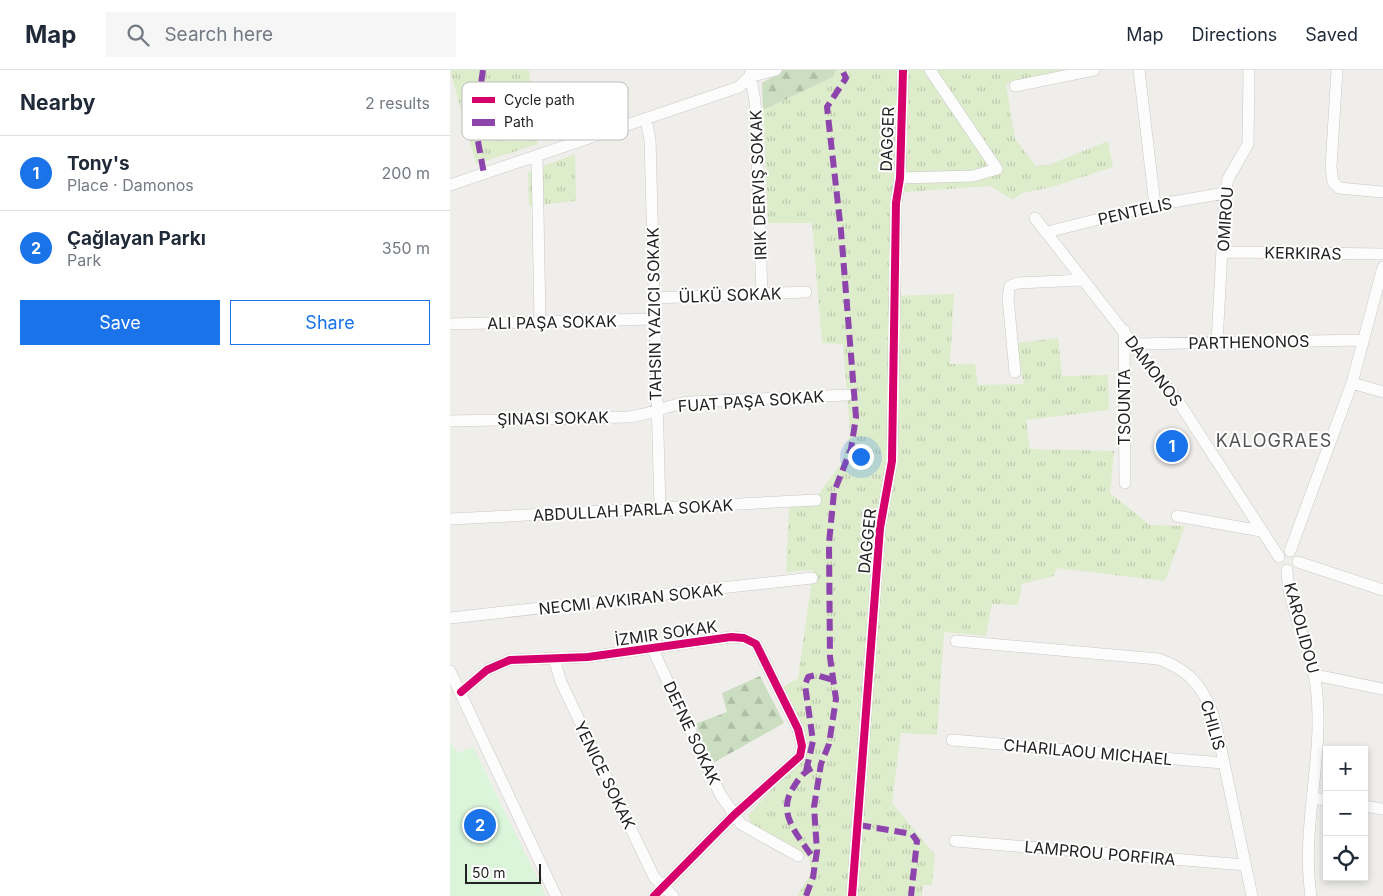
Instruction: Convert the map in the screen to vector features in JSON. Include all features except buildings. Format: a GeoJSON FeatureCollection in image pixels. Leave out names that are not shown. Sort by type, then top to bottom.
{"type":"FeatureCollection","features":[{"type":"Feature","properties":{"kind":"street"},"geometry":{"type":"LineString","coordinates":[[628,126],[739,87],[750,74],[776,70]]}},
{"type":"Feature","properties":{"kind":"street","name":"DAGGER"},"geometry":{"type":"LineString","coordinates":[[852,896],[880,528],[892,461],[896,203],[900,178],[903,70]]}},
{"type":"Feature","properties":{"kind":"street"},"geometry":{"type":"LineString","coordinates":[[900,178],[973,176],[997,169],[930,70]]}},
{"type":"Feature","properties":{"kind":"street"},"geometry":{"type":"LineString","coordinates":[[1015,86],[1094,70]]}},
{"type":"Feature","properties":{"kind":"street"},"geometry":{"type":"LineString","coordinates":[[1139,70],[1155,204]]}},
{"type":"Feature","properties":{"kind":"street","name":"OMIROU"},"geometry":{"type":"LineString","coordinates":[[1217,343],[1225,193],[1228,179],[1248,144],[1249,70]]}},
{"type":"Feature","properties":{"kind":"street"},"geometry":{"type":"LineString","coordinates":[[1337,70],[1332,167],[1333,182],[1339,188],[1383,192]]}},
{"type":"Feature","properties":{"kind":"street"},"geometry":{"type":"LineString","coordinates":[[750,74],[756,101],[762,293]]}},
{"type":"Feature","properties":{"kind":"street"},"geometry":{"type":"LineString","coordinates":[[646,120],[650,140],[660,509]]}},
{"type":"Feature","properties":{"kind":"street"},"geometry":{"type":"LineString","coordinates":[[450,185],[586,140]]}},
{"type":"Feature","properties":{"kind":"street"},"geometry":{"type":"LineString","coordinates":[[538,156],[540,322]]}},
{"type":"Feature","properties":{"kind":"street","name":"PENTELIS"},"geometry":{"type":"LineString","coordinates":[[1047,232],[1155,204],[1225,193]]}},
{"type":"Feature","properties":{"kind":"street","name":"DAMONOS"},"geometry":{"type":"LineString","coordinates":[[1035,218],[1180,404],[1279,557]]}},
{"type":"Feature","properties":{"kind":"street","name":"KERKIRAS"},"geometry":{"type":"LineString","coordinates":[[1223,252],[1383,254]]}},
{"type":"Feature","properties":{"kind":"street"},"geometry":{"type":"LineString","coordinates":[[1290,551],[1352,383],[1383,267]]}},
{"type":"Feature","properties":{"kind":"street"},"geometry":{"type":"LineString","coordinates":[[1015,372],[1008,293],[1013,284],[1083,280]]}},
{"type":"Feature","properties":{"kind":"street","name":"ÜLKÜ SOKAK"},"geometry":{"type":"LineString","coordinates":[[654,298],[806,292]]}},
{"type":"Feature","properties":{"kind":"street","name":"ALI PAŞA SOKAK"},"geometry":{"type":"LineString","coordinates":[[450,324],[655,319]]}},
{"type":"Feature","properties":{"kind":"street","name":"TSOUNTA"},"geometry":{"type":"LineString","coordinates":[[1124,330],[1125,483]]}},
{"type":"Feature","properties":{"kind":"street","name":"PARTHENONOS"},"geometry":{"type":"LineString","coordinates":[[1135,344],[1363,340]]}},
{"type":"Feature","properties":{"kind":"street"},"geometry":{"type":"LineString","coordinates":[[1352,383],[1383,392]]}},
{"type":"Feature","properties":{"kind":"street","name":"FUAT PAŞA SOKAK"},"geometry":{"type":"LineString","coordinates":[[656,412],[675,404],[690,402],[847,395]]}},
{"type":"Feature","properties":{"kind":"street","name":"ŞINASI SOKAK"},"geometry":{"type":"LineString","coordinates":[[450,421],[627,417],[644,416],[656,412]]}},
{"type":"Feature","properties":{"kind":"street","name":"ABDULLAH PARLA SOKAK"},"geometry":{"type":"LineString","coordinates":[[450,519],[816,500]]}},
{"type":"Feature","properties":{"kind":"street"},"geometry":{"type":"LineString","coordinates":[[1177,516],[1261,531]]}},
{"type":"Feature","properties":{"kind":"street"},"geometry":{"type":"LineString","coordinates":[[1290,551],[1298,557],[1298,562],[1292,569],[1287,570],[1280,566],[1279,557],[1282,553],[1290,551]]}},
{"type":"Feature","properties":{"kind":"street"},"geometry":{"type":"LineString","coordinates":[[1298,562],[1383,590]]}},
{"type":"Feature","properties":{"kind":"street","name":"KAROLIDOU"},"geometry":{"type":"LineString","coordinates":[[1287,570],[1288,589],[1309,649],[1315,675],[1318,725],[1308,861],[1310,896]]}},
{"type":"Feature","properties":{"kind":"street"},"geometry":{"type":"LineString","coordinates":[[450,618],[812,578]]}},
{"type":"Feature","properties":{"kind":"street","name":"İZMIR SOKAK"},"geometry":{"type":"LineString","coordinates":[[461,692],[487,670],[501,662],[653,650],[731,637],[744,638],[756,644],[798,729],[802,746],[797,760],[734,815]]}},
{"type":"Feature","properties":{"kind":"street","name":"CHILIS"},"geometry":{"type":"LineString","coordinates":[[956,641],[1148,658],[1174,665],[1194,678],[1207,699],[1216,725],[1252,896]]}},
{"type":"Feature","properties":{"kind":"street","name":"DEFNE SOKAK"},"geometry":{"type":"LineString","coordinates":[[653,650],[720,794],[734,815],[750,831],[798,856]]}},
{"type":"Feature","properties":{"kind":"street","name":"YENICE SOKAK"},"geometry":{"type":"LineString","coordinates":[[554,659],[561,682],[654,877],[673,896]]}},
{"type":"Feature","properties":{"kind":"street"},"geometry":{"type":"LineString","coordinates":[[450,671],[556,896]]}},
{"type":"Feature","properties":{"kind":"street"},"geometry":{"type":"LineString","coordinates":[[1315,675],[1383,690]]}},
{"type":"Feature","properties":{"kind":"street","name":"CHARILAOU MICHAEL"},"geometry":{"type":"LineString","coordinates":[[952,740],[1223,764]]}},
{"type":"Feature","properties":{"kind":"street"},"geometry":{"type":"LineString","coordinates":[[1312,798],[1323,799]]}},
{"type":"Feature","properties":{"kind":"street"},"geometry":{"type":"LineString","coordinates":[[1368,807],[1383,809]]}},
{"type":"Feature","properties":{"kind":"street"},"geometry":{"type":"LineString","coordinates":[[654,896],[734,815]]}},
{"type":"Feature","properties":{"kind":"street","name":"LAMPROU PORFIRA"},"geometry":{"type":"LineString","coordinates":[[955,841],[1245,865]]}},
{"type":"Feature","properties":{"kind":"green space"},"geometry":{"type":"Polygon","coordinates":[[[450,70],[529,70],[530,82],[462,82],[462,113],[450,70]]]}},
{"type":"Feature","properties":{"kind":"green space"},"geometry":{"type":"Polygon","coordinates":[[[775,70],[836,70],[833,77],[763,110],[762,83],[776,75],[775,70]]]}},
{"type":"Feature","properties":{"kind":"green space"},"geometry":{"type":"Polygon","coordinates":[[[836,70],[1068,70],[1006,84],[1015,139],[1036,166],[1048,165],[1108,141],[1113,167],[1052,187],[1022,193],[1013,200],[990,186],[893,193],[888,296],[954,294],[950,364],[975,364],[978,385],[1024,384],[1016,343],[1058,338],[1062,376],[1108,375],[1109,410],[1026,420],[1030,449],[1114,451],[1110,493],[1150,525],[1185,526],[1165,581],[1056,568],[1054,576],[1022,584],[1018,605],[992,604],[986,636],[944,632],[937,735],[901,733],[892,803],[935,855],[932,885],[923,885],[922,896],[797,896],[811,873],[809,858],[754,830],[748,815],[807,753],[805,734],[783,687],[798,678],[813,570],[786,572],[789,507],[817,496],[841,464],[850,433],[843,344],[822,343],[812,223],[768,223],[763,110],[833,77],[836,70]]]}},
{"type":"Feature","properties":{"kind":"green space"},"geometry":{"type":"Polygon","coordinates":[[[469,140],[538,140],[538,144],[476,164],[469,140]]]}},
{"type":"Feature","properties":{"kind":"green space"},"geometry":{"type":"Polygon","coordinates":[[[575,154],[576,201],[529,206],[528,172],[575,154]]]}},
{"type":"Feature","properties":{"kind":"green space"},"geometry":{"type":"Polygon","coordinates":[[[760,676],[784,723],[713,763],[695,724],[727,712],[722,693],[760,676]]]}},
{"type":"Feature","properties":{"kind":"green space"},"geometry":{"type":"Polygon","coordinates":[[[450,742],[457,753],[473,747],[546,896],[450,896],[450,742]]]}},
{"type":"Feature","properties":{"kind":"marked path"},"geometry":{"type":"LineString","coordinates":[[481,82],[483,70]]}},
{"type":"Feature","properties":{"kind":"marked path"},"geometry":{"type":"LineString","coordinates":[[806,896],[813,877],[817,851],[814,807],[821,764],[829,744],[836,699],[830,657],[829,543],[834,492],[851,449],[856,417],[841,231],[827,107],[846,78],[842,70]]}},
{"type":"Feature","properties":{"kind":"marked path"},"geometry":{"type":"LineString","coordinates":[[478,140],[484,174]]}},
{"type":"Feature","properties":{"kind":"marked path"},"geometry":{"type":"LineString","coordinates":[[806,771],[813,741],[805,685],[808,677],[816,675],[833,680]]}},
{"type":"Feature","properties":{"kind":"marked path"},"geometry":{"type":"LineString","coordinates":[[812,768],[803,774],[795,785],[788,798],[787,808],[792,826],[815,861]]}},
{"type":"Feature","properties":{"kind":"marked path"},"geometry":{"type":"LineString","coordinates":[[859,825],[912,834],[917,841],[911,896]]}},
{"type":"Feature","properties":{"kind":"cycle path"},"geometry":{"type":"LineString","coordinates":[[852,896],[880,528],[892,461],[896,203],[900,178],[903,70]]}},
{"type":"Feature","properties":{"kind":"cycle path"},"geometry":{"type":"LineString","coordinates":[[461,692],[487,670],[510,660],[588,657],[731,637],[744,638],[756,644],[798,729],[802,746],[800,756],[734,815],[654,896]]}},
{"type":"Feature","properties":{"kind":"place","name":"Tony's"},"geometry":{"type":"Point","coordinates":[1172,446]}},
{"type":"Feature","properties":{"kind":"place","name":"Çağlayan Parkı"},"geometry":{"type":"Point","coordinates":[480,825]}},
{"type":"Feature","properties":{"kind":"district","name":"KALOGRAES"},"geometry":{"type":"Point","coordinates":[1274,440]}}]}
